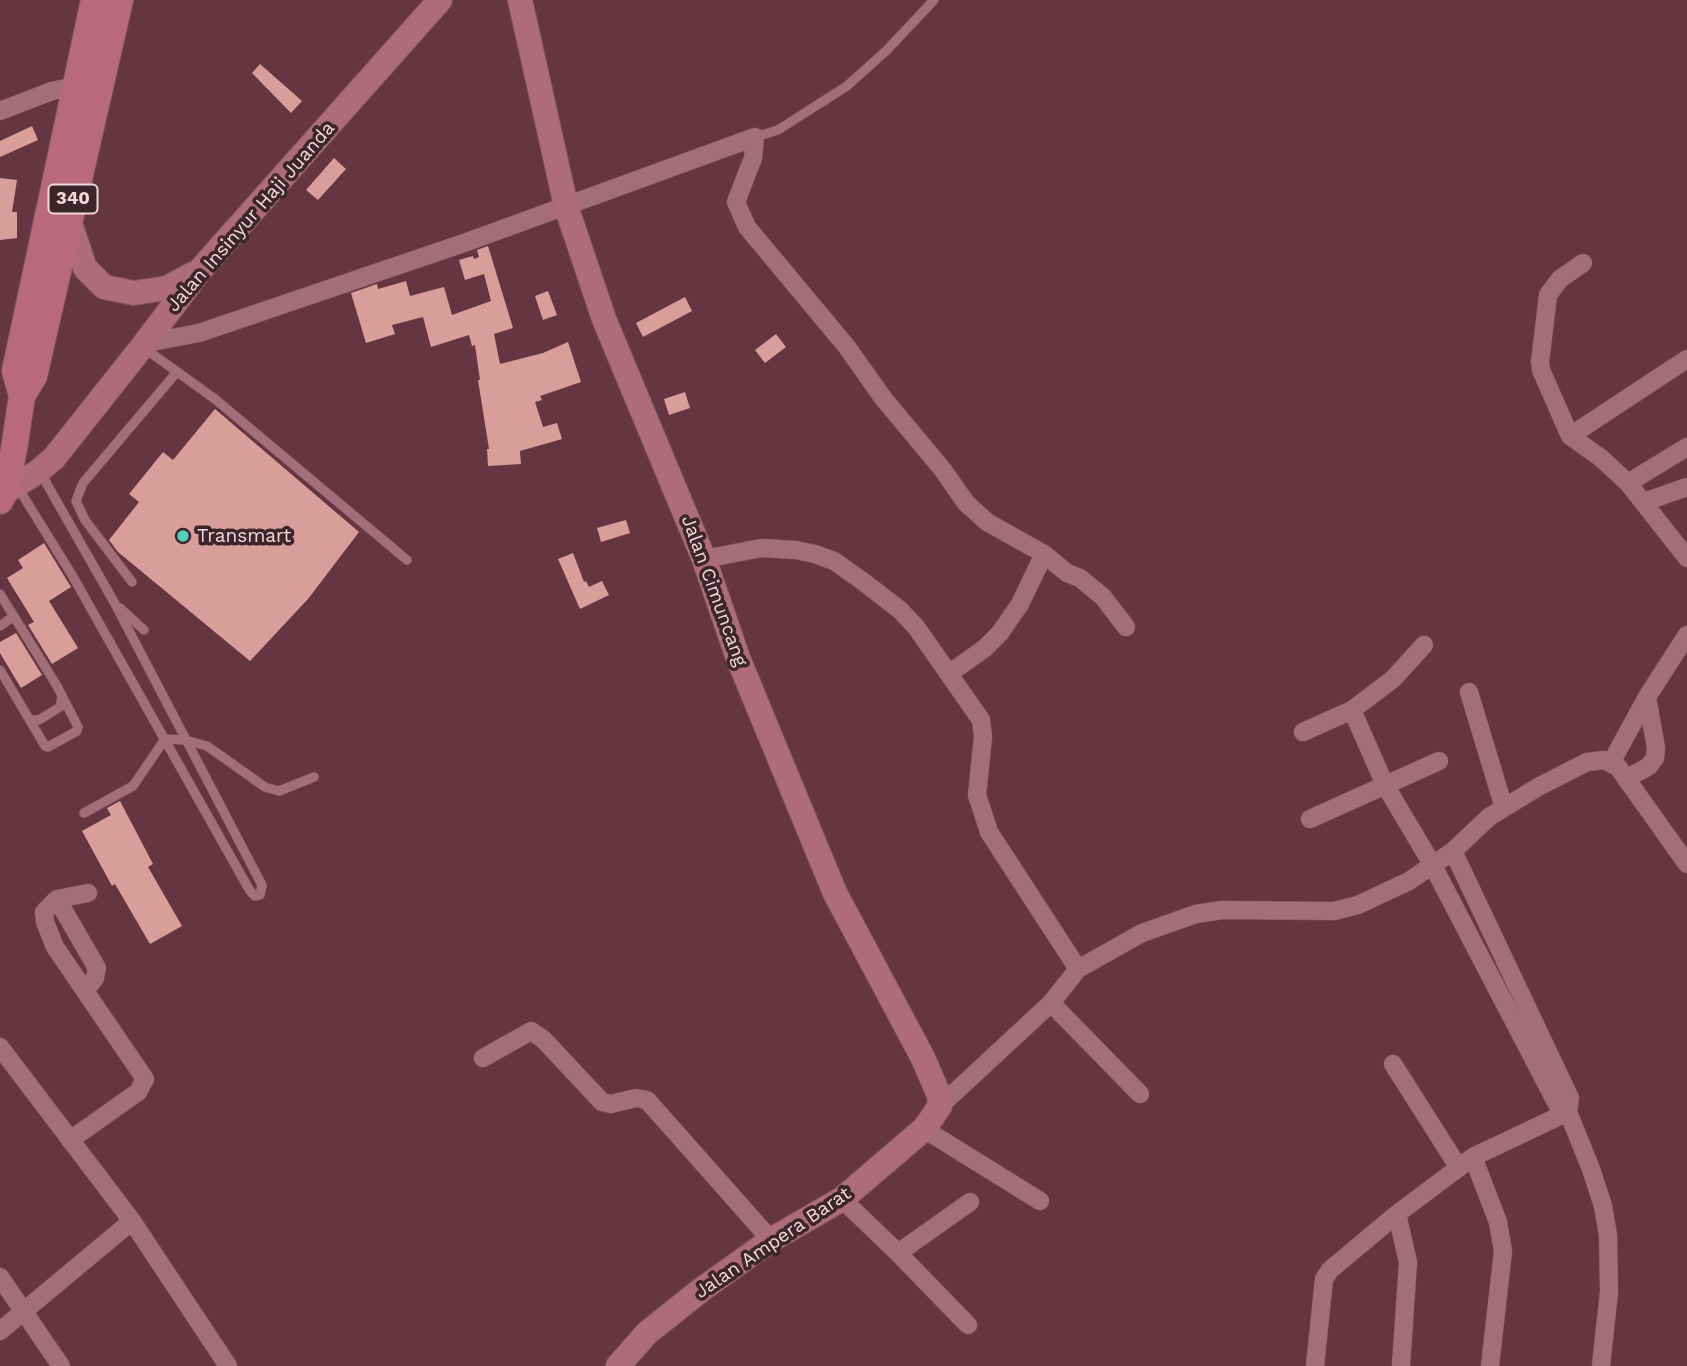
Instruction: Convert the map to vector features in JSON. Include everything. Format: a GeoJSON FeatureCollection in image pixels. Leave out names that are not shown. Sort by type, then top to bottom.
{"type":"FeatureCollection","features":[{"type":"Feature","properties":{"kind":"main road","name":"340"},"geometry":{"type":"LineString","coordinates":[[22,396],[15,371],[94,0]]}},
{"type":"Feature","properties":{"kind":"main road","name":"340"},"geometry":{"type":"LineString","coordinates":[[22,396],[34,376],[120,0]]}},
{"type":"Feature","properties":{"kind":"main road"},"geometry":{"type":"LineString","coordinates":[[7,493],[22,396]]}},
{"type":"Feature","properties":{"kind":"street","name":"Jalan Insinyur Haji Juanda"},"geometry":{"type":"LineString","coordinates":[[7,493],[39,471],[65,445],[201,269],[440,0]]}},
{"type":"Feature","properties":{"kind":"street","name":"Jalan Cimuncang"},"geometry":{"type":"LineString","coordinates":[[520,0],[566,206],[604,319],[704,559],[738,658],[835,893],[923,1058],[939,1095],[940,1106]]}},
{"type":"Feature","properties":{"kind":"street"},"geometry":{"type":"LineString","coordinates":[[0,111],[52,91],[74,86]]}},
{"type":"Feature","properties":{"kind":"street"},"geometry":{"type":"LineString","coordinates":[[144,345],[199,333],[755,138],[753,158],[736,202],[747,227],[847,347],[883,398],[943,470],[966,503],[988,522],[1044,554],[1067,573],[1080,578],[1103,597],[1126,626]]}},
{"type":"Feature","properties":{"kind":"street"},"geometry":{"type":"LineString","coordinates":[[69,220],[85,268],[104,287],[134,293],[167,288],[201,269]]}},
{"type":"Feature","properties":{"kind":"street"},"geometry":{"type":"LineString","coordinates":[[1583,264],[1560,279],[1548,295],[1539,362],[1544,377],[1570,436],[1601,458],[1628,483],[1687,558]]}},
{"type":"Feature","properties":{"kind":"street"},"geometry":{"type":"LineString","coordinates":[[1570,436],[1687,359]]}},
{"type":"Feature","properties":{"kind":"street"},"geometry":{"type":"LineString","coordinates":[[1628,483],[1687,447]]}},
{"type":"Feature","properties":{"kind":"street"},"geometry":{"type":"LineString","coordinates":[[1643,502],[1687,487]]}},
{"type":"Feature","properties":{"kind":"street"},"geometry":{"type":"LineString","coordinates":[[704,559],[749,548],[775,548],[814,554],[834,561],[900,610],[916,626],[981,720],[983,728],[977,795],[989,832],[1078,969]]}},
{"type":"Feature","properties":{"kind":"street"},"geometry":{"type":"LineString","coordinates":[[950,673],[985,648],[1000,633],[1020,604],[1044,554]]}},
{"type":"Feature","properties":{"kind":"street"},"geometry":{"type":"LineString","coordinates":[[1611,763],[1647,698],[1687,635]]}},
{"type":"Feature","properties":{"kind":"street"},"geometry":{"type":"LineString","coordinates":[[1303,732],[1352,710],[1393,679],[1424,645]]}},
{"type":"Feature","properties":{"kind":"street"},"geometry":{"type":"LineString","coordinates":[[1469,692],[1504,808]]}},
{"type":"Feature","properties":{"kind":"street"},"geometry":{"type":"LineString","coordinates":[[1626,779],[1649,765],[1655,758],[1656,748],[1647,698]]}},
{"type":"Feature","properties":{"kind":"street"},"geometry":{"type":"LineString","coordinates":[[1352,710],[1385,785],[1432,864],[1483,960],[1525,1023]]}},
{"type":"Feature","properties":{"kind":"street"},"geometry":{"type":"LineString","coordinates":[[1040,1201],[923,1129],[940,1106],[1051,1003],[1078,969],[1142,933],[1195,914],[1250,909],[1334,911],[1359,905],[1398,887],[1453,851],[1479,826],[1504,808],[1587,762],[1604,760],[1618,767],[1687,864]]}},
{"type":"Feature","properties":{"kind":"street"},"geometry":{"type":"LineString","coordinates":[[1310,819],[1439,761]]}},
{"type":"Feature","properties":{"kind":"street"},"geometry":{"type":"LineString","coordinates":[[1453,851],[1501,952],[1525,1023],[1558,1104],[1568,1112],[1603,1206],[1608,1235],[1609,1292],[1601,1366]]}},
{"type":"Feature","properties":{"kind":"street"},"geometry":{"type":"LineString","coordinates":[[70,1140],[138,1092],[145,1079],[55,947],[45,922],[44,912],[57,899],[88,893]]}},
{"type":"Feature","properties":{"kind":"street"},"geometry":{"type":"LineString","coordinates":[[57,899],[97,968],[95,978],[85,991]]}},
{"type":"Feature","properties":{"kind":"street"},"geometry":{"type":"LineString","coordinates":[[1483,960],[1501,952]]}},
{"type":"Feature","properties":{"kind":"street"},"geometry":{"type":"LineString","coordinates":[[1051,1003],[1140,1094]]}},
{"type":"Feature","properties":{"kind":"street"},"geometry":{"type":"LineString","coordinates":[[483,1058],[531,1031],[544,1039],[602,1102],[611,1104],[636,1098],[646,1100],[771,1240]]}},
{"type":"Feature","properties":{"kind":"street"},"geometry":{"type":"LineString","coordinates":[[0,1047],[132,1221],[228,1366]]}},
{"type":"Feature","properties":{"kind":"street"},"geometry":{"type":"LineString","coordinates":[[1394,1064],[1466,1162],[1498,1222],[1503,1251],[1490,1366]]}},
{"type":"Feature","properties":{"kind":"street"},"geometry":{"type":"LineString","coordinates":[[1315,1366],[1324,1279],[1330,1270],[1466,1162],[1568,1112]]}},
{"type":"Feature","properties":{"kind":"street","name":"Jalan Ampera Barat"},"geometry":{"type":"LineString","coordinates":[[618,1366],[647,1333],[701,1290],[771,1240],[842,1199],[923,1129]]}},
{"type":"Feature","properties":{"kind":"street"},"geometry":{"type":"LineString","coordinates":[[842,1199],[968,1325]]}},
{"type":"Feature","properties":{"kind":"street"},"geometry":{"type":"LineString","coordinates":[[898,1253],[970,1202]]}},
{"type":"Feature","properties":{"kind":"street"},"geometry":{"type":"LineString","coordinates":[[1398,1214],[1408,1262],[1401,1366]]}},
{"type":"Feature","properties":{"kind":"street"},"geometry":{"type":"LineString","coordinates":[[0,1331],[132,1221]]}},
{"type":"Feature","properties":{"kind":"street"},"geometry":{"type":"LineString","coordinates":[[0,1277],[61,1366]]}},
{"type":"Feature","properties":{"kind":"lane"},"geometry":{"type":"LineString","coordinates":[[755,138],[778,130],[847,86],[887,50],[934,0]]}},
{"type":"Feature","properties":{"kind":"lane"},"geometry":{"type":"LineString","coordinates":[[144,345],[176,373],[215,399],[407,560]]}},
{"type":"Feature","properties":{"kind":"lane"},"geometry":{"type":"LineString","coordinates":[[132,582],[85,520],[76,501],[83,483],[176,373]]}},
{"type":"Feature","properties":{"kind":"lane"},"geometry":{"type":"LineString","coordinates":[[7,493],[72,575],[250,891],[257,896],[262,892],[262,885],[114,603],[39,471]]}},
{"type":"Feature","properties":{"kind":"lane"},"geometry":{"type":"LineString","coordinates":[[0,594],[62,696],[78,727],[77,731],[48,747],[0,670]]}},
{"type":"Feature","properties":{"kind":"lane"},"geometry":{"type":"LineString","coordinates":[[114,603],[144,630]]}},
{"type":"Feature","properties":{"kind":"lane"},"geometry":{"type":"LineString","coordinates":[[0,626],[14,616]]}},
{"type":"Feature","properties":{"kind":"lane"},"geometry":{"type":"LineString","coordinates":[[30,720],[39,719],[60,707],[62,696]]}},
{"type":"Feature","properties":{"kind":"lane"},"geometry":{"type":"LineString","coordinates":[[165,739],[185,740],[207,746],[265,788],[279,791],[314,777]]}},
{"type":"Feature","properties":{"kind":"lane"},"geometry":{"type":"LineString","coordinates":[[84,813],[133,786],[165,739]]}},
{"type":"Feature","properties":{"kind":"building"},"geometry":{"type":"Polygon","coordinates":[[[260,64],[302,101],[291,113],[252,73],[260,64]]]}},
{"type":"Feature","properties":{"kind":"building"},"geometry":{"type":"Polygon","coordinates":[[[32,126],[38,140],[0,157],[0,141],[32,126]]]}},
{"type":"Feature","properties":{"kind":"building"},"geometry":{"type":"Polygon","coordinates":[[[334,158],[346,169],[318,200],[306,190],[334,158]]]}},
{"type":"Feature","properties":{"kind":"building"},"geometry":{"type":"Polygon","coordinates":[[[0,178],[17,180],[12,212],[17,212],[17,238],[0,240],[0,178]]]}},
{"type":"Feature","properties":{"kind":"building"},"geometry":{"type":"Polygon","coordinates":[[[488,246],[513,328],[494,334],[500,364],[543,353],[568,342],[581,382],[540,396],[542,400],[535,402],[543,427],[557,423],[562,439],[520,451],[521,464],[488,466],[489,449],[475,345],[472,346],[469,335],[431,347],[423,317],[392,325],[395,334],[366,343],[351,293],[377,284],[378,289],[406,281],[410,296],[444,287],[452,315],[491,301],[484,274],[465,280],[459,260],[479,257],[477,250],[488,246]]]}},
{"type":"Feature","properties":{"kind":"building"},"geometry":{"type":"Polygon","coordinates":[[[548,291],[557,315],[543,320],[535,296],[548,291]]]}},
{"type":"Feature","properties":{"kind":"building"},"geometry":{"type":"Polygon","coordinates":[[[685,297],[692,311],[643,337],[636,323],[685,297]]]}},
{"type":"Feature","properties":{"kind":"building"},"geometry":{"type":"Polygon","coordinates":[[[776,334],[786,347],[765,363],[755,350],[776,334]]]}},
{"type":"Feature","properties":{"kind":"building"},"geometry":{"type":"Polygon","coordinates":[[[685,392],[690,408],[669,415],[664,399],[685,392]]]}},
{"type":"Feature","properties":{"kind":"building"},"geometry":{"type":"Polygon","coordinates":[[[215,409],[359,532],[308,599],[250,661],[118,552],[109,540],[139,502],[129,494],[163,452],[173,460],[215,409]]]}},
{"type":"Feature","properties":{"kind":"building"},"geometry":{"type":"Polygon","coordinates":[[[626,520],[630,533],[601,542],[597,528],[626,520]]]}},
{"type":"Feature","properties":{"kind":"building"},"geometry":{"type":"Polygon","coordinates":[[[44,543],[71,587],[49,601],[78,648],[52,664],[28,625],[34,622],[7,578],[23,568],[18,560],[44,543]]]}},
{"type":"Feature","properties":{"kind":"building"},"geometry":{"type":"Polygon","coordinates":[[[573,553],[584,582],[586,581],[589,587],[602,581],[609,595],[580,609],[558,559],[573,553]]]}},
{"type":"Feature","properties":{"kind":"building"},"geometry":{"type":"Polygon","coordinates":[[[16,633],[42,675],[21,688],[0,653],[0,642],[16,633]]]}},
{"type":"Feature","properties":{"kind":"building"},"geometry":{"type":"Polygon","coordinates":[[[120,801],[153,864],[148,867],[182,926],[150,944],[115,884],[112,886],[82,831],[111,815],[107,808],[120,801]]]}},
{"type":"Feature","properties":{"kind":"place","name":"Transmart"},"geometry":{"type":"Point","coordinates":[183,536]}}]}
